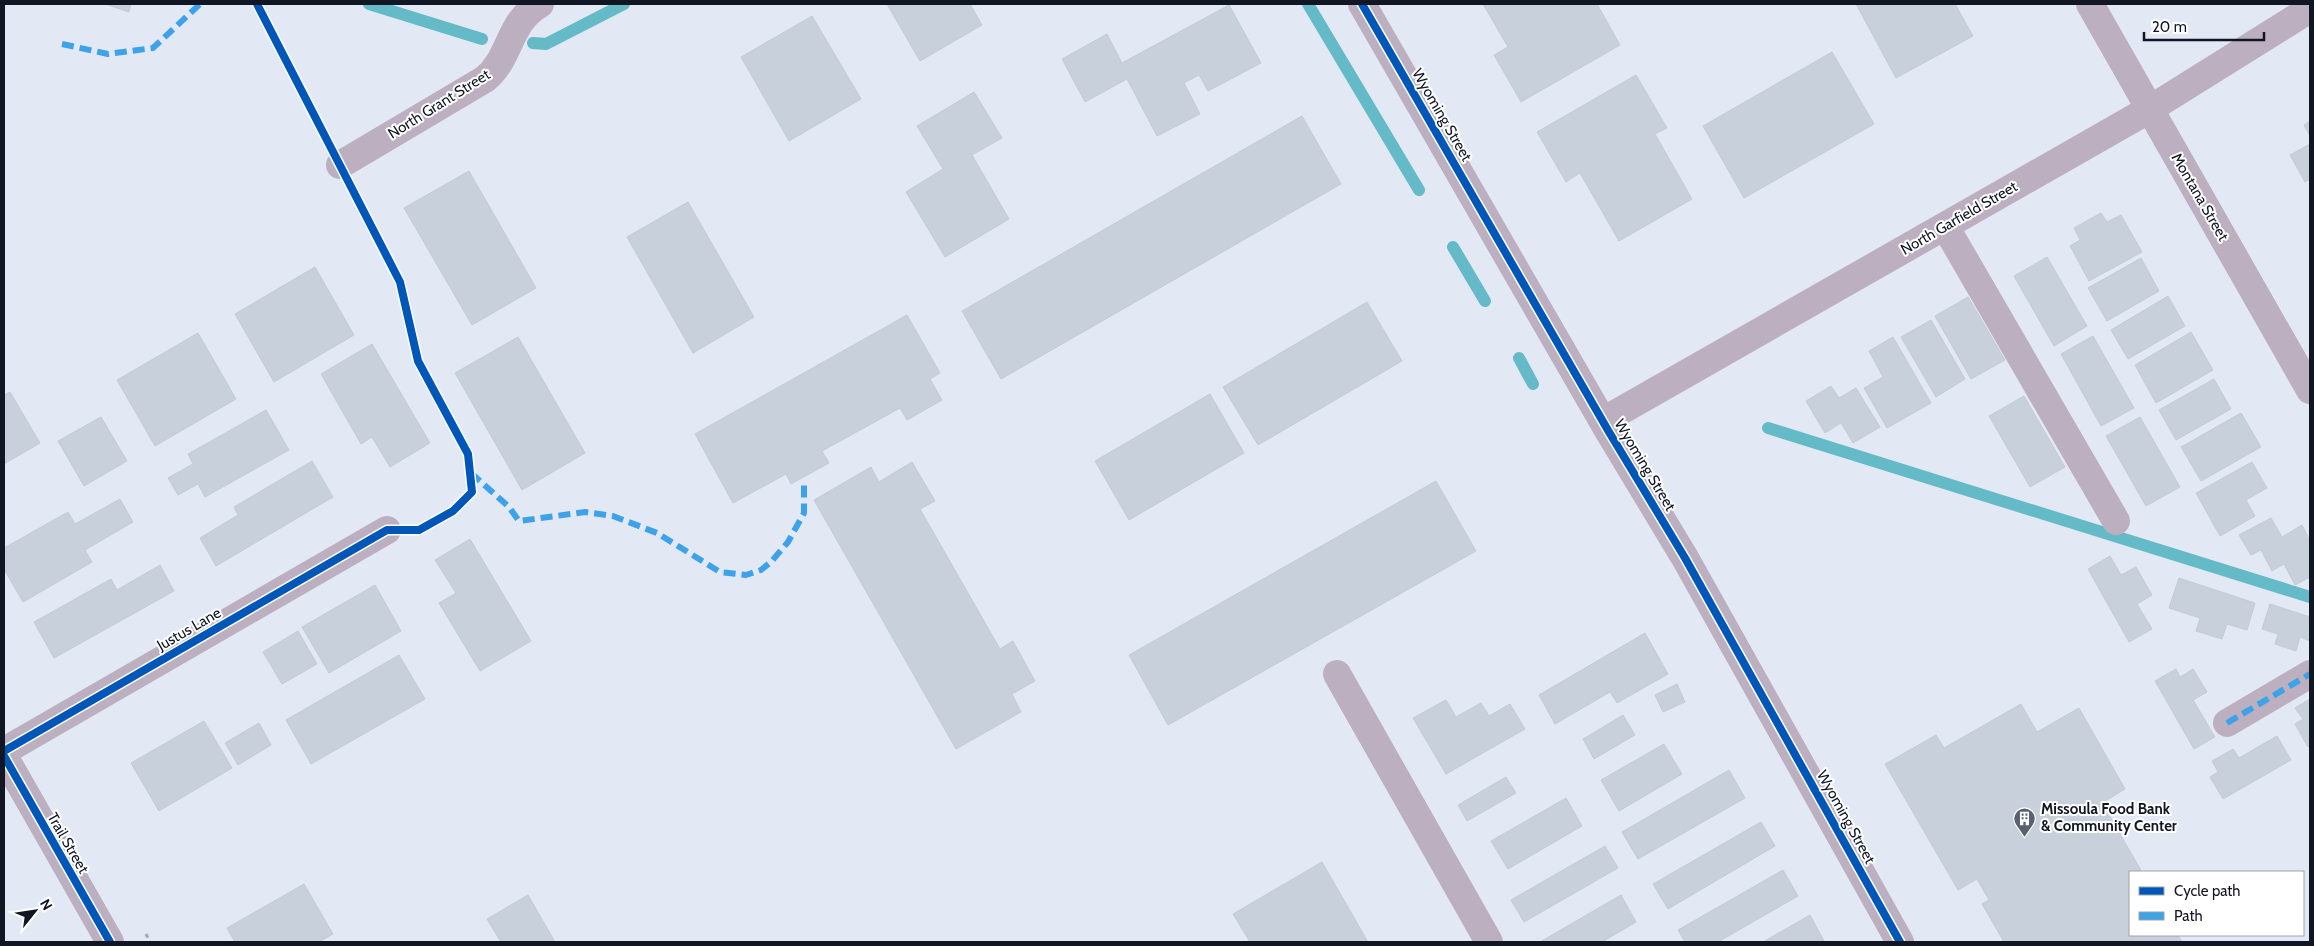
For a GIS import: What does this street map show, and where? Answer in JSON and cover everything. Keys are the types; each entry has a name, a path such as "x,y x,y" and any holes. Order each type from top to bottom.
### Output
{"street":[{"name":"North Grant Street","path":"340,165 485,79 497,66 517,24 540,4"},
{"name":"Wyoming Street","path":"1362,4 1603,421 1685,558 1900,942"},
{"name":"Montana Street","path":"2090,4 2310,390"},
{"name":"North Garfield Street","path":"1603,421 2150,109 2310,9"},
{"path":"1945,226 2116,521"},
{"name":"Justus Lane","path":"4,751 387,530"},
{"path":"1337,674 1489,942"},
{"path":"2227,723 2310,674"},
{"name":"Trail Street","path":"4,756 110,942"}],"building":[{"path":"105,4 131,4 129,12"},
{"path":"887,4 970,4 982,25 920,61"},
{"path":"1483,4 1597,4 1620,45 1521,102 1494,55 1508,47"},
{"path":"1856,4 1955,4 1973,36 1896,78"},
{"path":"1229,5 1261,63 1208,91 1199,75 1184,83 1200,114 1157,136 1127,79 1085,102 1062,59 1107,34 1122,63"},
{"path":"812,16 861,99 789,141 741,57"},
{"path":"1832,52 1874,124 1744,198 1703,126"},
{"path":"1636,75 1667,128 1655,134 1692,199 1619,241 1580,173 1566,182 1537,132"},
{"path":"974,92 1002,138 972,155 1009,219 945,257 906,192 943,169 917,126"},
{"path":"1302,116 1341,184 1001,379 962,311"},
{"path":"2310,121 2310,136 2304,125"},
{"path":"2310,144 2310,179 2305,182 2290,155"},
{"path":"469,171 536,288 472,325 404,208"},
{"path":"688,202 754,317 693,353 627,237"},
{"path":"2101,213 2107,222 2121,215 2142,252 2089,281 2070,246 2080,240 2074,228"},
{"path":"2047,257 2087,326 2054,346 2014,276"},
{"path":"2141,258 2159,291 2107,321 2088,288"},
{"path":"315,267 354,335 274,382 235,314"},
{"path":"2168,296 2185,326 2128,359 2111,330"},
{"path":"1968,297 2005,360 1971,379 1935,316"},
{"path":"1367,302 1402,361 1258,445 1223,387"},
{"path":"907,315 940,373 930,379 942,400 907,420 900,408 822,451 829,463 791,484 786,474 733,503 695,434"},
{"path":"1931,320 1965,379 1936,397 1901,337"},
{"path":"2191,332 2213,370 2156,403 2135,365"},
{"path":"198,333 236,399 155,446 117,380"},
{"path":"2093,336 2134,408 2101,426 2061,354"},
{"path":"518,337 585,453 522,490 455,373"},
{"path":"1893,337 1931,403 1887,428 1864,388 1883,377 1869,351"},
{"path":"372,344 430,443 390,467 372,437 361,444 321,374"},
{"path":"2214,379 2231,409 2176,440 2159,410"},
{"path":"1831,386 1839,398 1856,388 1880,427 1853,443 1841,423 1825,433 1806,401"},
{"path":"10,392 40,443 4,464 4,395"},
{"path":"1210,394 1244,453 1129,520 1095,461"},
{"path":"2024,396 2065,467 2030,487 1989,416"},
{"path":"266,410 289,450 205,497 198,484 178,495 168,478 193,464 188,454"},
{"path":"2241,413 2261,447 2201,481 2181,447"},
{"path":"101,417 127,461 84,486 58,441"},
{"path":"2140,417 2180,487 2146,506 2106,436"},
{"path":"312,461 333,497 216,566 200,538 238,515 234,507"},
{"path":"912,462 935,501 920,509 1000,649 1013,641 1035,681 1012,694 1021,712 956,749 814,500 871,467 879,482"},
{"path":"2252,462 2267,488 2246,500 2255,516 2220,536 2196,493"},
{"path":"1436,481 1476,551 1168,725 1129,655"},
{"path":"120,499 133,522 85,550 92,562 23,602 4,569 4,548 68,512 75,524"},
{"path":"2271,518 2282,537 2302,525 2310,541 2310,577 2295,585 2284,564 2272,571 2261,550 2251,555 2239,535"},
{"path":"470,539 531,641 480,671 439,603 456,593 435,560"},
{"path":"2110,556 2121,575 2136,567 2152,595 2137,604 2152,629 2129,642 2088,569"},
{"path":"160,565 174,591 54,658 34,622 111,579 117,590"},
{"path":"2179,578 2255,603 2247,630 2227,624 2222,639 2196,631 2200,618 2169,608"},
{"path":"375,585 401,631 329,673 302,627"},
{"path":"2270,604 2310,617 2310,641 2300,637 2296,651 2275,644 2278,634 2262,629"},
{"path":"298,631 317,664 282,684 263,652"},
{"path":"1645,633 1668,674 1617,703 1610,692 1555,724 1539,695"},
{"path":"399,655 425,699 311,764 286,720"},
{"path":"2176,669 2180,677 2193,669 2207,692 2193,700 2215,737 2194,749 2155,681"},
{"path":"1677,684 1685,702 1663,712 1655,695"},
{"path":"2310,699 2310,745 2308,747 2295,724 2303,719 2295,708"},
{"path":"1446,700 1456,717 1481,703 1489,716 1510,704 1525,729 1446,774 1413,718"},
{"name":"Missoula Food Bank & Community Center","path":"2021,704 2037,732 2079,708 2125,789 2102,803 2141,871 2129,871 2129,936 2179,936 2182,942 2004,942 1982,904 1989,900 1977,879 1958,890 1885,764 1936,735 1944,748"},
{"path":"1623,715 1635,735 1594,759 1583,739"},
{"path":"204,721 232,768 159,811 131,763"},
{"path":"259,723 271,745 238,765 225,743"},
{"path":"2277,736 2291,760 2223,799 2210,777 2218,772 2212,761 2233,749 2239,758"},
{"path":"1664,744 1682,774 1619,811 1601,780"},
{"path":"1729,770 1745,798 1638,859 1622,832"},
{"path":"1506,777 1516,793 1467,821 1458,805"},
{"path":"1566,798 1582,826 1508,869 1491,841"},
{"path":"1761,822 1775,846 1668,909 1653,884"},
{"path":"1605,846 1618,868 1524,922 1511,900"},
{"path":"1322,862 1368,942 1250,942 1233,914"},
{"path":"1783,870 1798,896 1718,942 1685,942 1678,930"},
{"path":"304,884 333,934 319,942 235,942 227,928"},
{"path":"528,895 555,942 501,942 487,919"},
{"path":"1621,895 1636,922 1602,942 1540,942"},
{"path":"1810,915 1824,941 1763,942"}],"waterway":[{"path":"369,4 482,39"},
{"path":"533,43 546,44 624,4"},
{"path":"1308,4 1419,190"},
{"path":"1453,247 1485,301"},
{"path":"1519,358 1533,384"},
{"path":"1768,428 2310,597"}],"marked path":[{"path":"62,44 108,54 153,48 200,4"},
{"path":"471,473 509,507 519,521 585,512 613,516 657,533 720,572 746,575 761,570 771,562 788,542 804,513 804,485"},
{"path":"2227,723 2310,674"}],"cycle path":[{"path":"4,751 387,530 419,530 453,511 472,492 468,454 418,361 400,282 257,4"},
{"path":"1362,4 1609,432 1685,558 1900,942"},
{"path":"4,756 110,942"}],"place":[{"name":"Missoula Food Bank & Community Center","path":"2025,837"}]}
